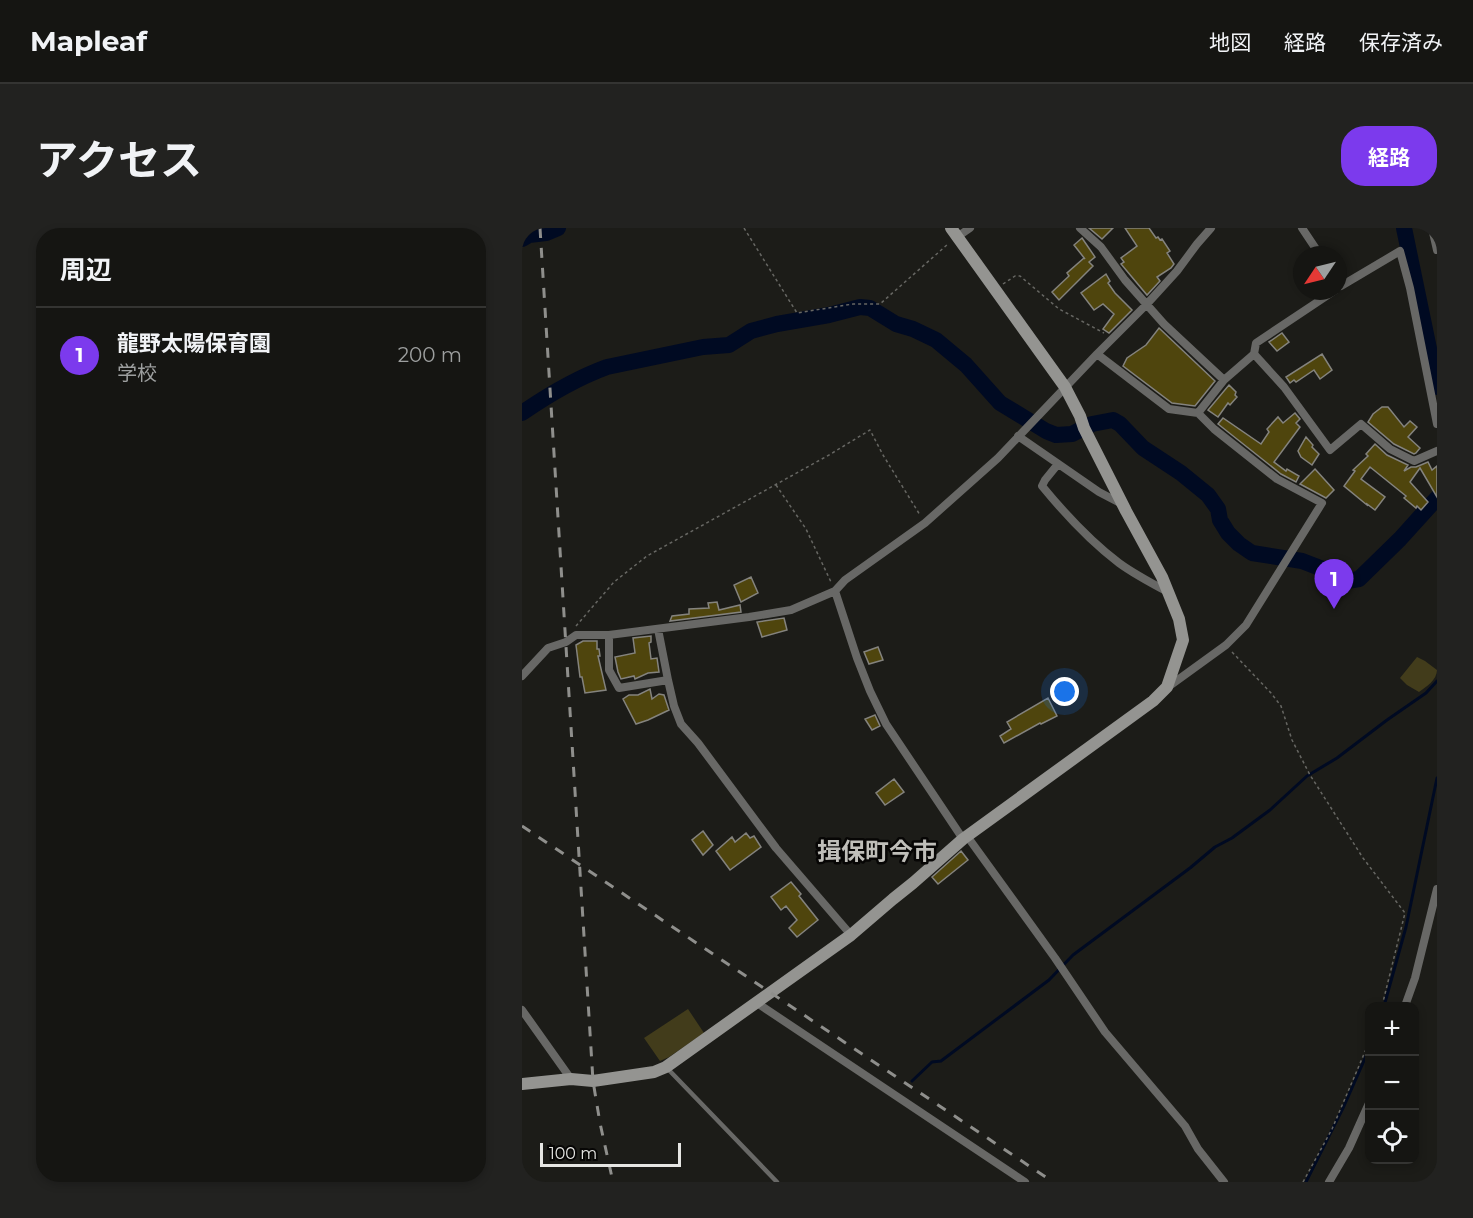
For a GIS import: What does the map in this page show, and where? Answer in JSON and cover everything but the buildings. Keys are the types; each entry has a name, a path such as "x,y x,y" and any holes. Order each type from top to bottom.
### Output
{"street":[{"path":"970,228 954,232 1065,387 1122,504 1162,577 1179,619 1183,640 1167,687"},
{"path":"1080,228 1101,247 1146,305 1224,380"},
{"path":"522,676 548,648 566,642 576,635 609,635 791,610 836,591 845,580 925,523 998,458 1177,272 1211,228"},
{"path":"1302,228 1314,246"},
{"path":"1432,228 1437,250"},
{"path":"1347,281 1400,251 1410,288 1437,424"},
{"path":"1198,413 1224,380 1254,354 1256,343 1320,300"},
{"path":"522,1084 571,1079 593,1081 654,1072 666,1067 851,935 965,837 1153,701 1167,687 1226,645 1246,625 1322,503 1277,479 1214,429 1198,413 1168,409 1097,354"},
{"path":"1254,354 1284,387 1330,450 1360,424 1390,449 1414,461 1437,451"},
{"path":"1018,436 1099,492 1122,504"},
{"path":"1058,464 1042,486 1065,513 1120,564 1168,592"},
{"path":"836,591 861,669 886,724 965,837 1055,958 1105,1032 1185,1125 1197,1149 1224,1182"},
{"path":"658,629 674,706 681,724 698,743 776,848 851,935"},
{"path":"609,635 609,670 620,688 668,680"},
{"path":"1406,1002 1415,978 1437,889"},
{"path":"757,1003 1025,1182"},
{"path":"522,1010 571,1079"},
{"path":"1329,1182 1349,1148 1366,1110"}],"lane":[{"path":"666,1067 777,1182"}],"path":[{"path":"744,228 797,314 853,304 880,304 954,232"},
{"path":"995,290 1016,276 1020,276 1059,309 1112,338"},
{"path":"576,635 576,627 614,582 647,556 870,430 925,523"},
{"path":"776,484 806,529 836,591"},
{"path":"1226,645 1281,706 1292,740 1310,775 1363,858 1405,913 1383,1002"},
{"path":"1303,1182 1332,1129 1365,1052"}],"shaded area":[{"path":"1417,657 1437,670 1433,680 1419,692 1400,678"},
{"path":"688,1009 704,1033 660,1061 644,1038"}],"waterway":[{"path":"522,239 558,228"},
{"path":"1404,228 1437,387"},
{"path":"522,413 563,387 607,367 703,347 729,345 751,331 860,307 870,308 896,324 936,340 966,365 1000,403 1046,431 1056,435 1072,434 1092,424 1113,420 1120,424 1143,448 1181,473 1208,495 1218,509 1220,520 1228,533 1252,553 1302,561 1347,581 1359,579 1437,498"},
{"path":"912,1081 932,1062 941,1061 1049,980 1073,955 1215,847 1232,838 1270,810 1307,776 1337,758 1426,693 1437,681"},
{"path":"1385,1002 1406,927 1437,778"},
{"path":"1306,1182 1366,1056"}],"railway":[{"path":"540,228 593,1081 613,1182"},
{"path":"522,826 1053,1182"}],"place":[{"name":"龍野太陽保育園","path":"1334,609"}],"district":[{"name":"揖保町今市","path":"877,852"}]}
